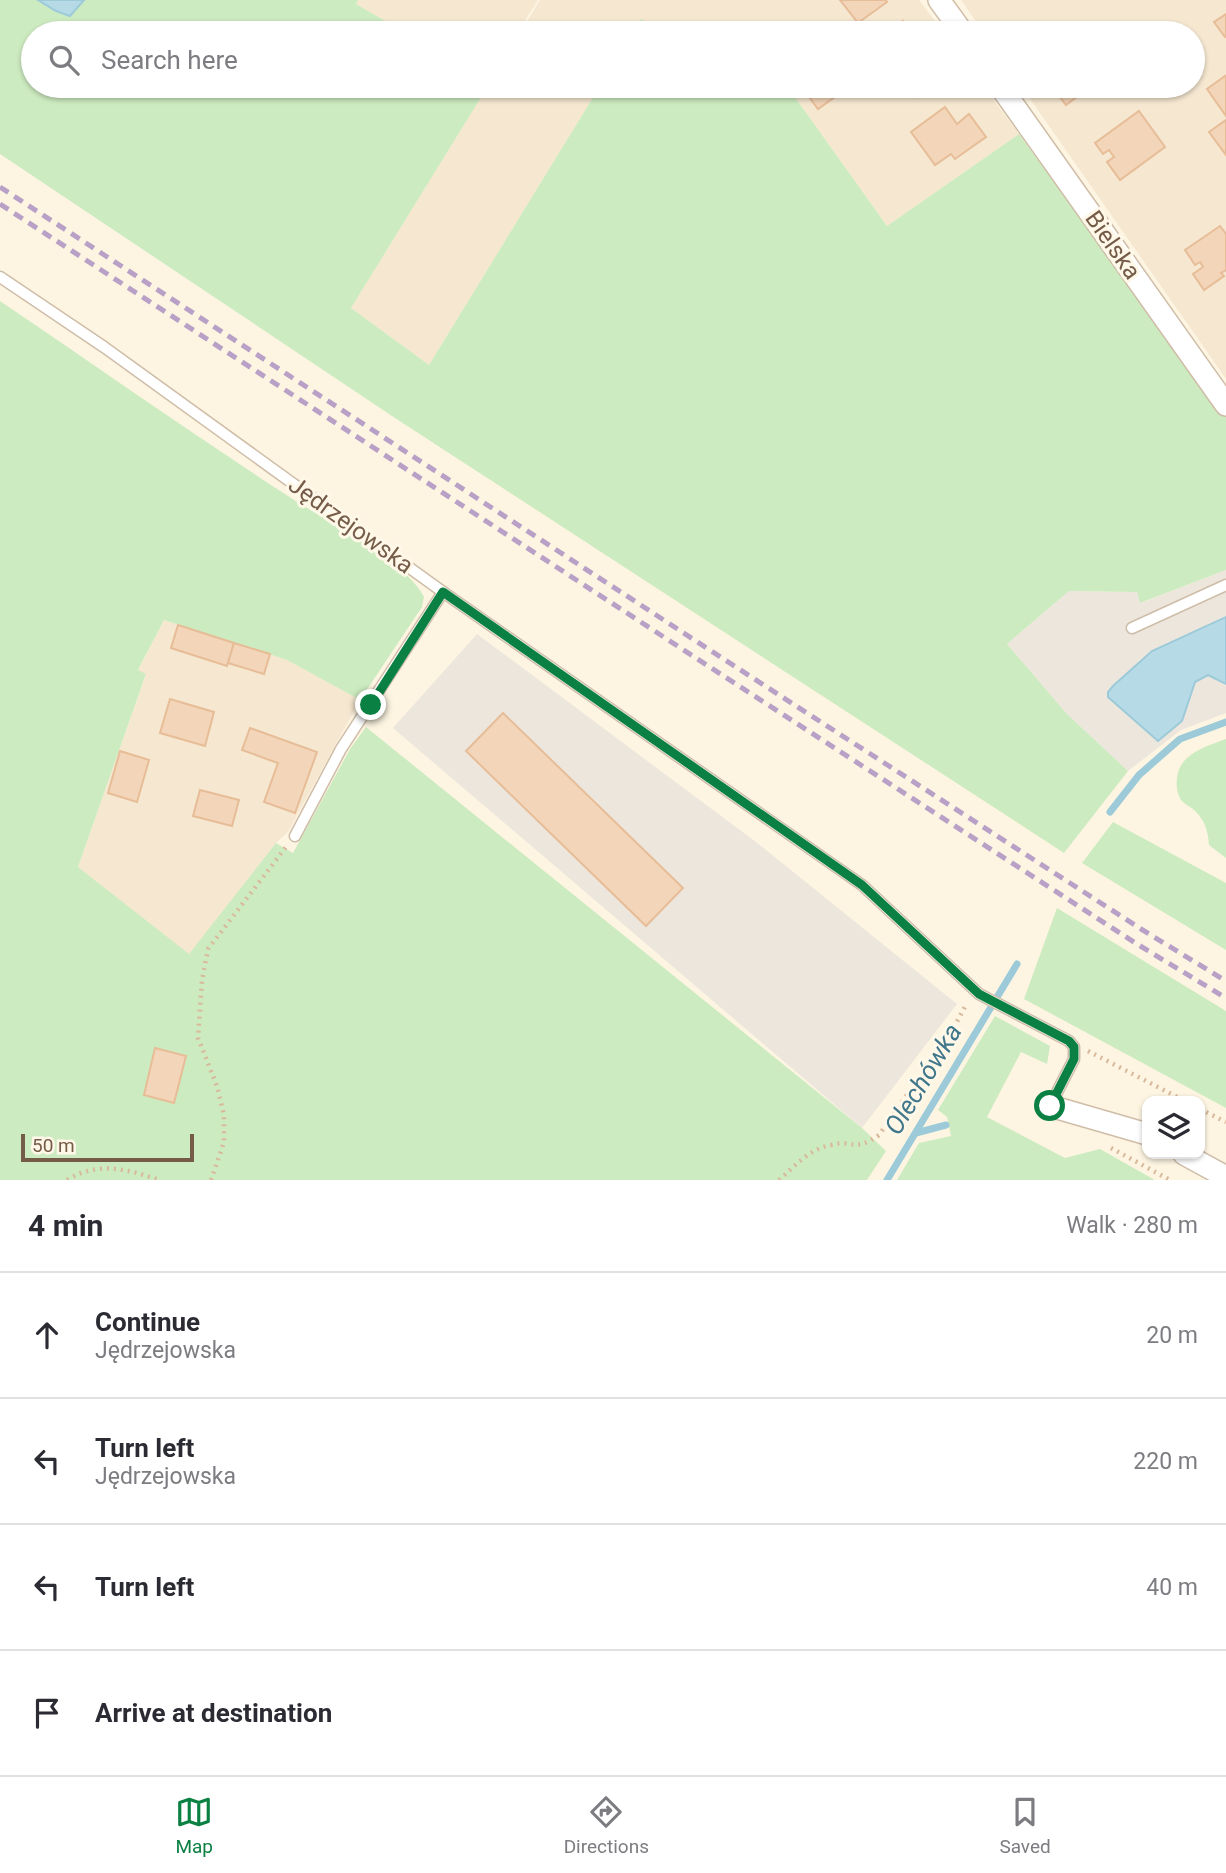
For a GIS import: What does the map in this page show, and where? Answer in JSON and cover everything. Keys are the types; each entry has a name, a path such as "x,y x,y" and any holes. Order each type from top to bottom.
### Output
{"street":[{"path":"939,0 954,21"},
{"name":"Bielska","path":"1009,98 1226,405"},
{"path":"1050,1106 1142,1133"},
{"path":"1193,1159 1226,1177"}],"lane":[{"name":"Jędrzejowska","path":"0,277 104,347 443,592 862,885 979,994 1069,1041"},
{"path":"1132,628 1226,586"},
{"path":"295,836 341,749 443,592"},
{"path":"1050,1106 1074,1059 1074,1047 1069,1041"}],"path":[{"path":"211,1180 224,1142 225,1115 198,1038 202,980 208,949 295,836"},
{"path":"779,1180 809,1153 832,1144 862,1146 879,1135 966,1008 970,985"},
{"path":"1069,1041 1175,1096"},
{"path":"1205,1112 1226,1122"},
{"path":"67,1180 97,1168 126,1168 159,1180"}],"shaded area":[{"path":"358,0 538,0 525,21 385,21 356,4"},
{"path":"540,0 919,0 935,21 641,19 527,21"},
{"path":"961,0 1226,0 1226,379 1029,98 1205,98 1205,21 976,21"},
{"path":"481,98 593,98 429,365 351,308"},
{"path":"796,98 992,98 1019,134 887,226"},
{"path":"1226,570 1226,713 1181,730 1128,771 1067,714 1007,644 1069,591 1137,592 1141,603"},
{"path":"164,620 287,660 360,700 288,832 276,843 189,955 78,867 146,675 138,671"},
{"path":"477,634 756,842 957,1004 862,1128 393,728"}],"green space":[{"path":"0,0 358,0 356,4 385,21 21,21 21,98 481,98 351,308 429,365 593,98 796,98 887,226 1019,134 1226,417 1226,570 1140,603 1137,592 1069,591 1007,644 1067,714 1128,771 1064,853 395,418 0,154"},
{"path":"0,301 303,506 383,555 414,583 424,597 422,607 360,700 287,660 164,620 138,670 146,674 78,867 189,954 276,843 293,853 350,749 366,727 862,1128 886,1151 867,1180 0,1180"},
{"path":"1226,739 1226,858 1209,845 1203,822 1194,810 1181,800 1177,778 1188,757"},
{"path":"1113,822 1226,883 1226,950 1082,863"},
{"path":"1057,908 1226,1011 1226,1108 1205,1096 1024,999"},
{"path":"995,1016 1050,1046 1047,1064 1021,1052 987,1117 1065,1158 1100,1149 1155,1180 897,1180 919,1143 951,1136 947,1117 938,1110"}],"water":[{"path":"38,0 84,0 70,16"},
{"path":"1226,617 1226,684 1208,675 1195,682 1182,721 1158,741 1108,697 1113,686 1152,651"}],"building":[{"path":"840,0 886,0 887,2 861,21 856,21"},
{"path":"1226,14 1226,36 1225,37 1214,22"},
{"path":"1225,76 1226,78 1226,116 1207,89"},
{"path":"810,98 833,98 818,109"},
{"path":"1061,98 1075,98 1066,105"},
{"path":"945,107 957,124 969,114 986,137 955,159 951,154 935,165 911,132"},
{"path":"1139,111 1165,147 1120,180 1107,162 1114,157 1109,150 1103,154 1095,143"},
{"path":"1226,120 1226,155 1209,132"},
{"path":"1220,226 1226,234 1226,270 1221,273 1224,276 1204,290 1193,274 1203,267 1200,262 1195,265 1185,250"},
{"path":"178,625 234,643 227,666 171,648"},
{"path":"234,643 270,654 264,674 228,663"},
{"path":"170,699 214,712 205,746 160,733"},
{"path":"503,713 683,888 646,926 466,751"},
{"path":"250,728 317,752 295,813 264,802 278,763 242,750"},
{"path":"120,751 149,760 137,802 108,793"},
{"path":"200,790 239,800 232,826 193,816"},
{"path":"155,1048 186,1056 174,1103 144,1095"}],"waterway":[{"name":"Olechówka","path":"1110,812 1139,775 1180,739 1226,722"},
{"name":"Olechówka","path":"887,1180 1017,964"},
{"path":"916,1133 946,1125"}],"railway":[{"path":"0,187 722,658 1226,981"},
{"path":"0,204 1137,944 1226,998"}],"route":[{"path":"371,705 443,592 862,885 979,994 1069,1041 1074,1047 1074,1059 1050,1106"}]}
